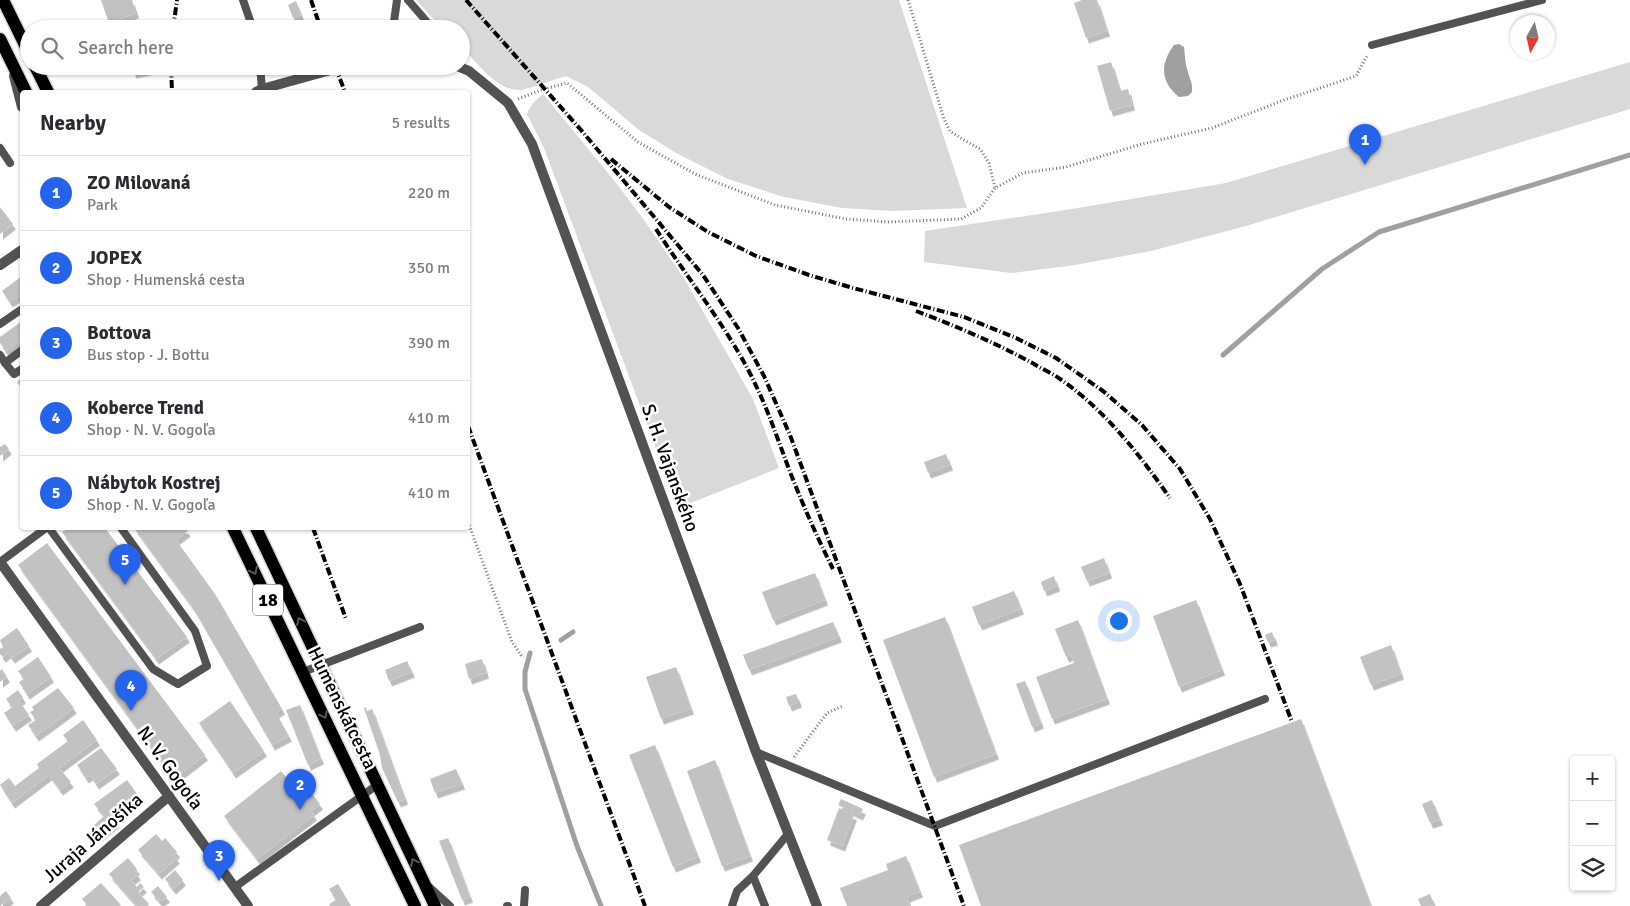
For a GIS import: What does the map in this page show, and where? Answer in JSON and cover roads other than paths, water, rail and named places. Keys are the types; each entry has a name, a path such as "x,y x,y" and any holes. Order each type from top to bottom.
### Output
{"main road":[{"path":"3,0 20,35"},
{"path":"0,39 25,90"},
{"path":"40,75 47,90"},
{"name":"Humenská cesta","path":"234,530 415,906"},
{"name":"Humenská cesta","path":"257,530 435,906"}],"street":[{"path":"7,53 20,100"},
{"name":"S. H. Vajanského","path":"470,73 508,103 532,144 756,752 817,906"},
{"path":"262,90 314,75"},
{"path":"0,265 20,251"},
{"name":"N. V. Gogoľa","path":"0,562 248,906"},
{"name":"Juraja Jánošíka","path":"41,906 169,796"}],"lane":[{"path":"243,0 250,20"},
{"path":"394,20 397,0"},
{"path":"408,0 425,20"},
{"path":"1372,45 1542,0"},
{"path":"259,90 260,75"},
{"path":"0,148 10,163"},
{"path":"0,324 20,310"},
{"path":"5,363 20,352"},
{"path":"0,356 14,374 20,370"},
{"path":"0,562 45,530"},
{"path":"49,530 153,669 178,684 207,666 195,630 122,530"},
{"path":"303,672 420,627"},
{"path":"756,752 935,826 1265,699"},
{"path":"235,887 377,785"},
{"path":"732,906 737,891 754,876 788,834"},
{"path":"754,876 765,906"},
{"path":"423,882 450,906"},
{"path":"524,906 525,890"}],"waterway":[{"path":"1223,355 1322,269 1379,232 1630,155"},
{"path":"561,640 573,632"},
{"path":"530,653 525,672 525,689 577,846 601,906"}],"railway":[{"path":"174,20 177,0"},
{"path":"311,0 318,20"},
{"path":"466,0 581,130 703,275 738,328 764,376 790,435 964,906"},
{"path":"171,75 172,90"},
{"path":"338,75 344,90"},
{"path":"611,159 669,207 708,232 756,256 853,288 964,317 1016,338 1056,358 1103,391 1142,425 1180,469 1210,519 1240,584 1292,722"},
{"path":"656,229 723,328 748,369 768,413 803,504 833,569"},
{"path":"916,311 991,342 1060,379 1092,404 1120,434 1170,498"},
{"path":"470,431 645,906"},
{"path":"314,530 346,619"}],"place":[{"name":"ZO Milovaná","path":"1365,165"},
{"name":"Nábytok Kostrej","path":"125,585"},
{"name":"Koberce Trend","path":"131,711"},
{"name":"JOPEX","path":"300,810"},
{"name":"Bottova","path":"219,881"}]}
